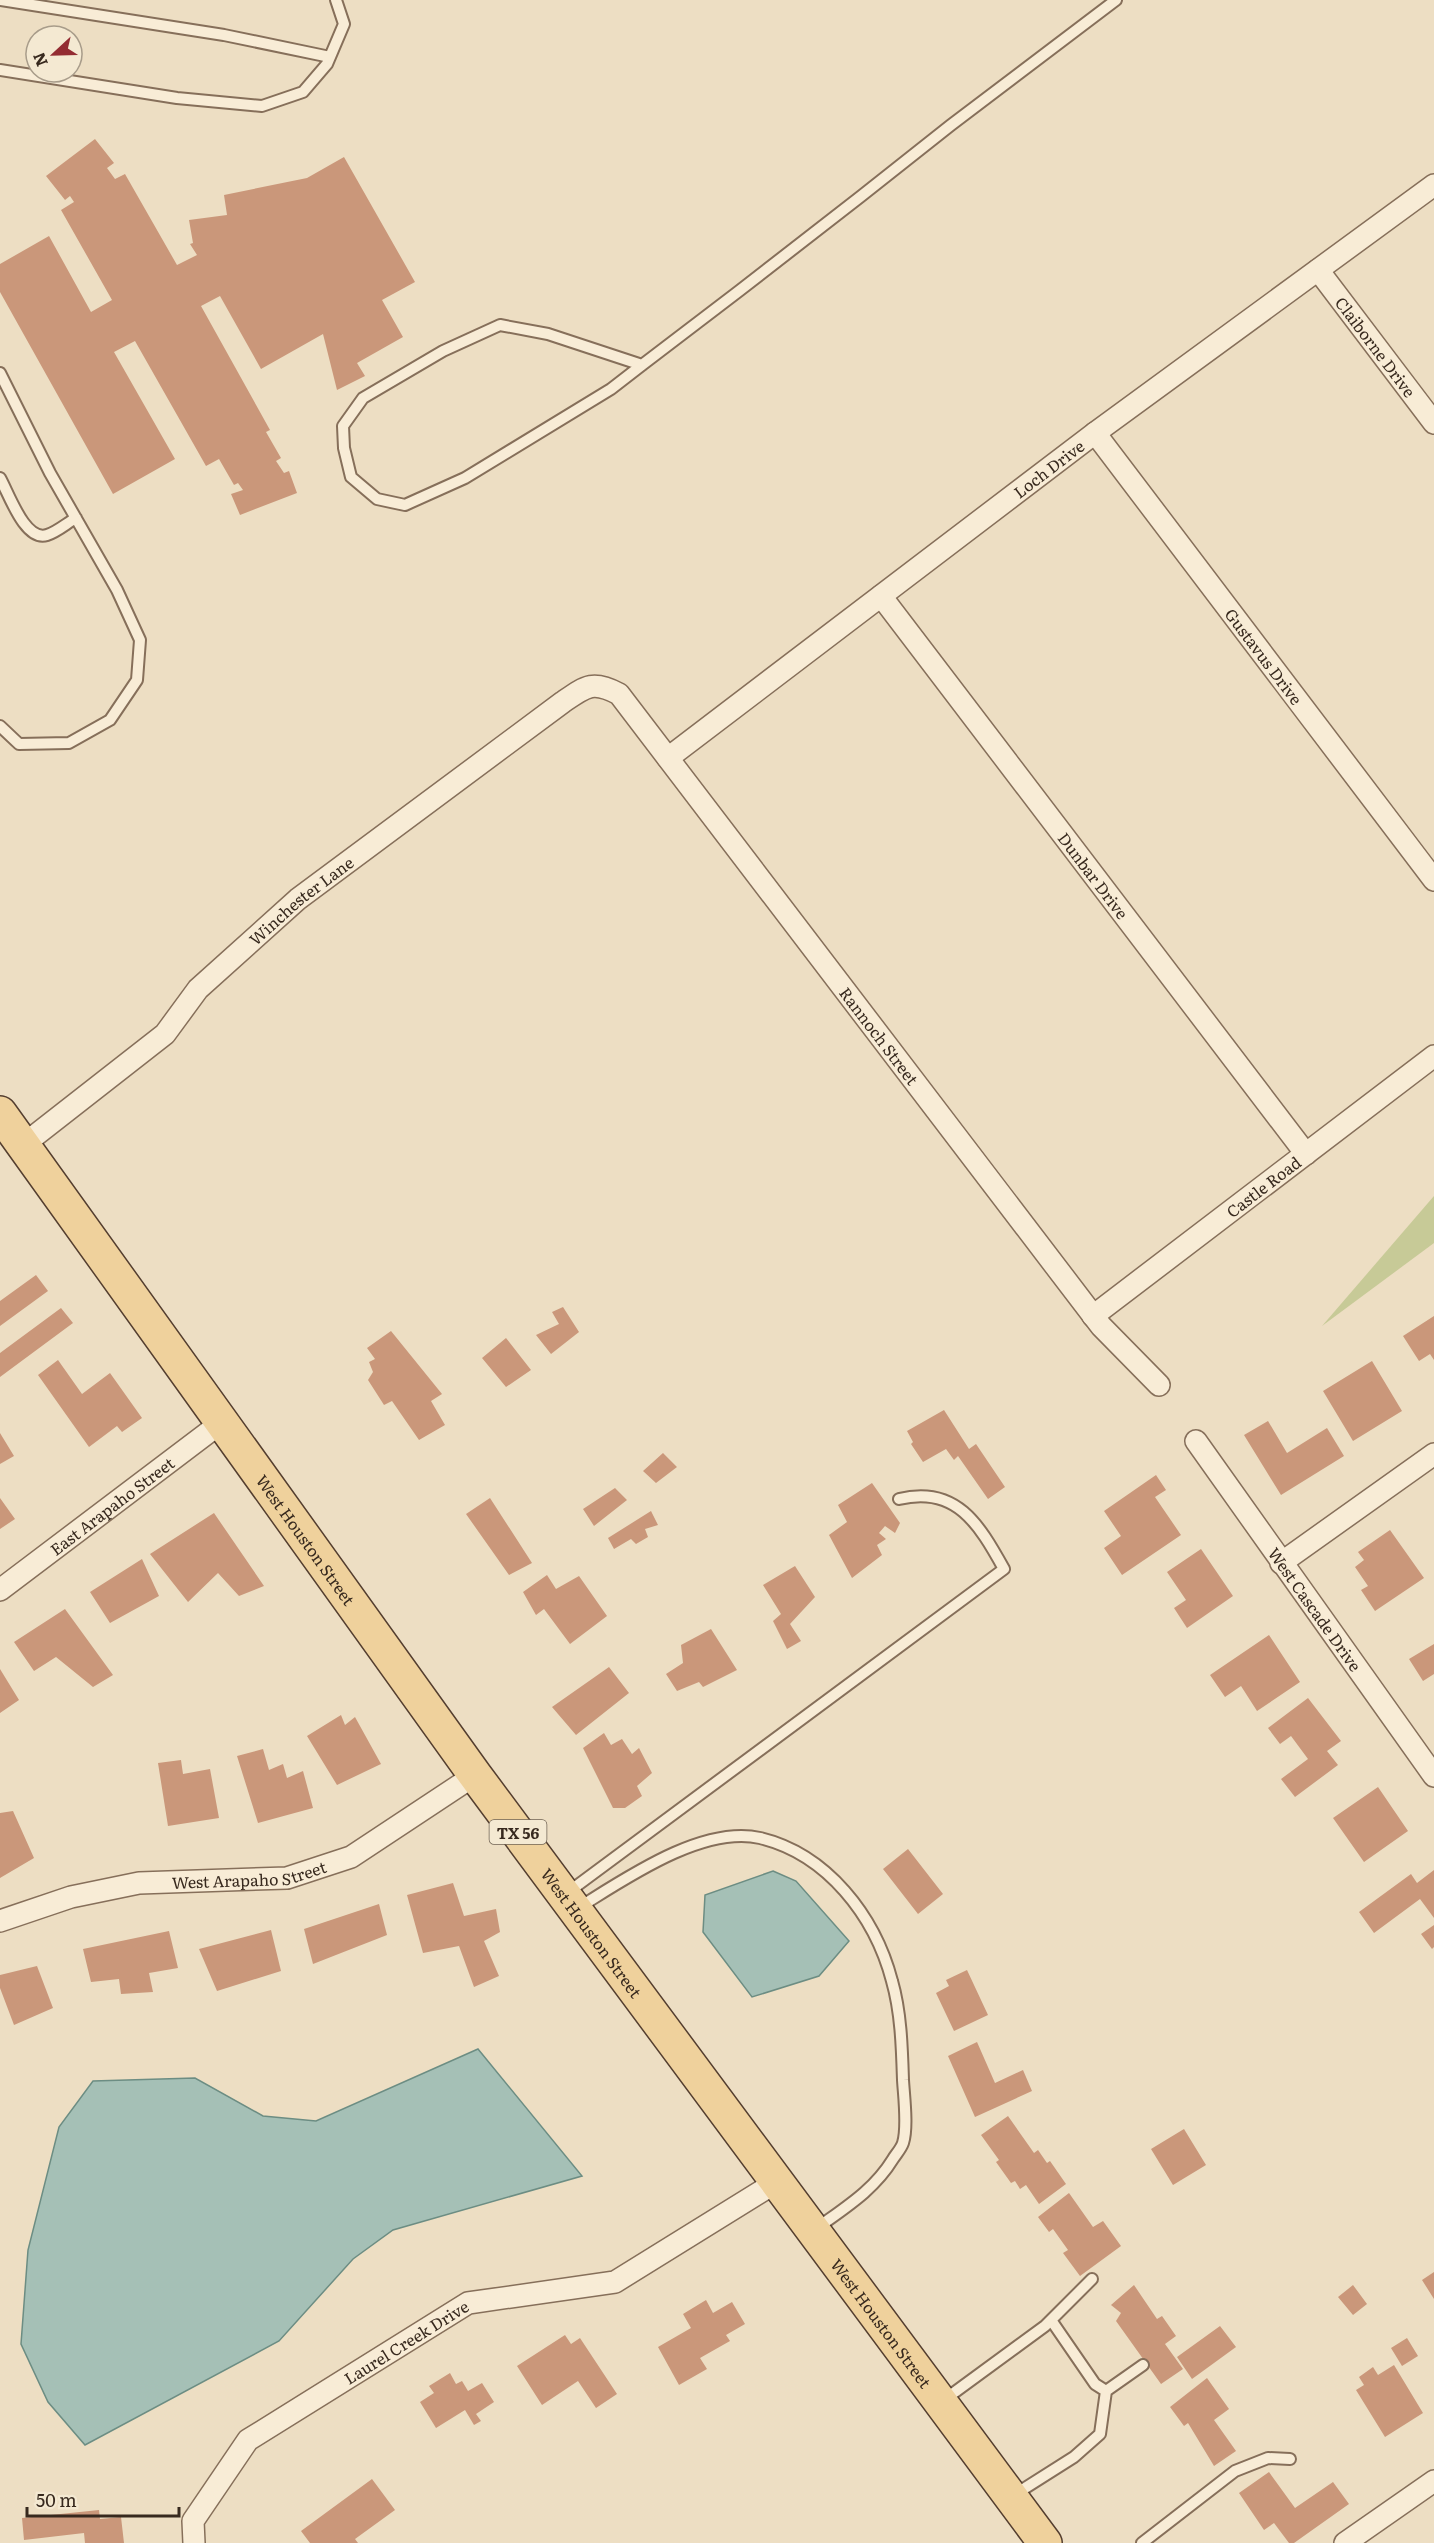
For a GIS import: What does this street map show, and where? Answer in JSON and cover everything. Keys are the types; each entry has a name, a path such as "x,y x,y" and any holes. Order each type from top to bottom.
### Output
{"main road":[{"name":"West Houston Street","path":"0,1113 476,1775 1045,2543"}],"street":[{"name":"Loch Drive","path":"668,758 1095,433 1434,185"},
{"name":"Claiborne Drive","path":"1318,270 1434,423"},
{"name":"Gustavus Drive","path":"1095,433 1434,880"},
{"name":"Dunbar Drive","path":"881,596 1306,1154"},
{"name":"Rannoch Street","path":"602,685 619,694 1093,1316 1159,1385"},
{"name":"Winchester Lane","path":"23,1145 165,1034 198,989 298,898 570,697 585,687 602,685"},
{"name":"Castle Road","path":"1093,1316 1434,1056"},
{"name":"East Arapaho Street","path":"0,1590 222,1422"},
{"name":"West Cascade Drive","path":"1196,1442 1434,1776"},
{"path":"1281,1563 1434,1454"},
{"name":"West Arapaho Street","path":"0,1921 71,1897 139,1883 287,1878 351,1857 476,1775"},
{"name":"Laurel Creek Drive","path":"194,2543 193,2521 248,2440 468,2303 615,2282 778,2181"},
{"path":"1345,2543 1434,2481"}],"lane":[{"path":"1,0 224,35 330,57"},
{"path":"0,70 177,98 262,106 303,92 330,57 344,24 336,0"},
{"path":"642,365 548,334 500,325 443,351 363,398 343,426 344,448 351,477 378,499 405,505 465,478 611,389 1116,0"},
{"path":"0,373 76,518 117,590 140,640 136,680 110,720 69,743 19,744 0,726"},
{"path":"0,478 27,529 36,536 47,535 76,518"},
{"path":"570,1902 1004,1569 989,1542 965,1511 939,1498 920,1494 899,1499"},
{"path":"570,1902 621,1881 683,1848 719,1838 759,1838 802,1855 840,1883 877,1940 892,1982 902,2054 903,2143 880,2179 856,2200 814,2230"},
{"path":"941,2402 1051,2320 1092,2279"},
{"path":"1051,2320 1095,2384 1106,2391"},
{"path":"1011,2497 1074,2457 1100,2434 1106,2391 1143,2365"},
{"path":"1142,2543 1235,2471 1268,2458 1290,2459"}],"green space":[{"path":"1434,1196 1434,1243 1322,1326"}],"shaded area":[{"path":"773,1871 796,1881 849,1941 819,1976 752,1997 703,1932 705,1895"},
{"path":"478,2049 582,2176 393,2230 353,2259 279,2341 85,2445 48,2402 21,2344 28,2250 59,2127 93,2081 195,2078 263,2116 316,2121"}],"building":[{"path":"95,139 114,163 107,168 115,179 125,174 177,265 197,255 190,244 193,243 189,220 227,215 224,195 307,178 344,157 415,282 382,300 403,337 357,363 365,376 337,390 323,334 261,369 220,296 201,306 270,430 266,432 281,458 276,461 284,473 289,471 297,493 240,515 231,494 243,490 238,483 234,485 219,459 206,466 135,341 114,352 175,459 113,494 0,292 0,264 49,236 91,312 112,300 61,210 74,202 70,196 65,200 46,176"},
{"path":"36,1275 48,1291 0,1326 0,1301"},
{"path":"563,1307 579,1332 551,1354 536,1335 559,1324 552,1312"},
{"path":"61,1308 73,1323 0,1377 0,1353"},
{"path":"1434,1316 1434,1360 1430,1354 1419,1361 1403,1336"},
{"path":"391,1331 442,1394 431,1401 445,1425 419,1440 392,1401 384,1405 368,1380 373,1372 369,1362 375,1359 367,1348"},
{"path":"506,1338 531,1370 506,1387 482,1358"},
{"path":"58,1360 82,1394 110,1373 142,1418 122,1432 117,1426 89,1447 38,1375"},
{"path":"1372,1361 1402,1411 1353,1441 1323,1391"},
{"path":"944,1410 969,1449 976,1444 1005,1487 988,1499 958,1456 954,1460 946,1449 923,1462 911,1444 913,1442 907,1431"},
{"path":"1268,1421 1287,1453 1327,1428 1344,1456 1281,1495 1244,1435"},
{"path":"0,1433 14,1456 0,1464"},
{"path":"663,1453 677,1467 656,1483 643,1471"},
{"path":"1156,1475 1166,1490 1155,1497 1181,1535 1122,1575 1104,1548 1121,1536 1104,1511"},
{"path":"872,1483 900,1523 895,1533 885,1526 879,1533 886,1539 877,1545 882,1555 852,1578 829,1535 847,1522 838,1505"},
{"path":"615,1488 627,1500 594,1526 583,1509"},
{"path":"0,1498 15,1519 0,1529"},
{"path":"490,1498 532,1563 509,1575 466,1514"},
{"path":"651,1511 658,1525 645,1529 648,1537 636,1544 631,1539 614,1549 608,1538"},
{"path":"214,1513 264,1586 239,1596 218,1573 188,1602 150,1554"},
{"path":"1390,1530 1424,1578 1375,1611 1361,1590 1368,1586 1355,1567 1364,1560 1358,1552"},
{"path":"1201,1549 1233,1596 1187,1628 1174,1608 1186,1600 1167,1572"},
{"path":"142,1559 159,1596 110,1623 90,1592"},
{"path":"795,1566 815,1597 790,1624 801,1641 787,1649 773,1621 781,1614 763,1585"},
{"path":"547,1575 556,1589 579,1576 607,1616 570,1644 544,1609 536,1615 523,1592"},
{"path":"65,1609 113,1675 93,1687 56,1657 34,1671 14,1642"},
{"path":"711,1629 737,1670 703,1687 699,1682 677,1691 666,1674 683,1663 681,1645"},
{"path":"1269,1635 1300,1682 1257,1711 1241,1686 1225,1697 1210,1675"},
{"path":"1434,1644 1434,1674 1423,1681 1409,1659"},
{"path":"609,1667 629,1693 576,1735 552,1707"},
{"path":"0,1669 19,1700 0,1713"},
{"path":"1308,1698 1341,1741 1327,1751 1338,1765 1295,1797 1281,1779 1308,1759 1291,1736 1280,1744 1268,1728"},
{"path":"341,1715 345,1725 355,1717 381,1764 337,1785 307,1736"},
{"path":"604,1733 611,1745 622,1739 632,1754 639,1748 652,1773 637,1786 642,1796 625,1808 613,1808 583,1748"},
{"path":"263,1749 269,1770 283,1764 287,1778 303,1771 313,1808 258,1823 237,1756"},
{"path":"181,1760 183,1774 210,1769 219,1818 168,1826 158,1763"},
{"path":"1378,1787 1408,1831 1364,1862 1333,1818"},
{"path":"13,1811 34,1858 0,1878 0,1813"},
{"path":"908,1849 943,1894 918,1914 883,1869"},
{"path":"1434,1870 1434,1918 1420,1899 1374,1933 1359,1912 1411,1874 1417,1883"},
{"path":"453,1883 464,1916 496,1909 500,1932 484,1941 499,1976 474,1987 459,1946 423,1953 407,1895"},
{"path":"379,1904 387,1935 313,1964 304,1929"},
{"path":"1434,1925 1434,1947 1432,1949 1421,1934"},
{"path":"271,1930 281,1971 217,1991 199,1949"},
{"path":"169,1931 178,1968 149,1973 153,1992 121,1994 119,1979 91,1982 83,1949"},
{"path":"37,1966 53,2008 14,2025 0,1988 0,1975"},
{"path":"967,1970 988,2015 954,2031 936,1993 949,1986 946,1980"},
{"path":"977,2042 995,2083 1023,2070 1032,2091 975,2117 948,2056"},
{"path":"1008,2116 1034,2153 1038,2150 1047,2163 1050,2161 1066,2184 1039,2204 1026,2185 1020,2189 1015,2181 1011,2183 996,2162 999,2160 981,2135"},
{"path":"1184,2129 1206,2165 1173,2185 1151,2149"},
{"path":"1069,2193 1093,2227 1103,2221 1121,2246 1080,2276 1063,2253 1068,2250 1053,2229 1049,2232 1038,2217"},
{"path":"1434,2272 1434,2299 1422,2280"},
{"path":"1134,2285 1157,2319 1162,2316 1176,2336 1165,2344 1183,2369 1161,2384 1116,2321 1121,2313 1111,2305"},
{"path":"1353,2285 1367,2304 1353,2315 1338,2297"},
{"path":"706,2300 713,2313 732,2302 745,2324 726,2335 730,2341 700,2358 707,2369 679,2385 658,2347 691,2328 683,2314"},
{"path":"1220,2326 1236,2347 1192,2379 1177,2357"},
{"path":"565,2335 571,2344 580,2338 617,2394 596,2408 578,2381 542,2405 517,2366"},
{"path":"1407,2338 1418,2356 1402,2366 1391,2348"},
{"path":"1394,2365 1423,2413 1385,2437 1356,2390 1364,2385 1359,2377 1373,2367 1378,2375"},
{"path":"450,2373 456,2384 462,2381 468,2391 482,2383 494,2402 476,2414 481,2421 474,2425 465,2410 436,2428 420,2402 434,2393 429,2386"},
{"path":"1207,2378 1229,2409 1214,2420 1236,2451 1214,2466 1188,2423 1184,2426 1170,2407"},
{"path":"1269,2472 1295,2508 1333,2482 1349,2504 1294,2543 1289,2543 1274,2523 1264,2530 1239,2493"},
{"path":"372,2479 395,2510 355,2539 358,2543 310,2543 301,2531"},
{"path":"99,2510 100,2519 121,2517 124,2543 85,2543 84,2533 24,2540 22,2518"}]}
